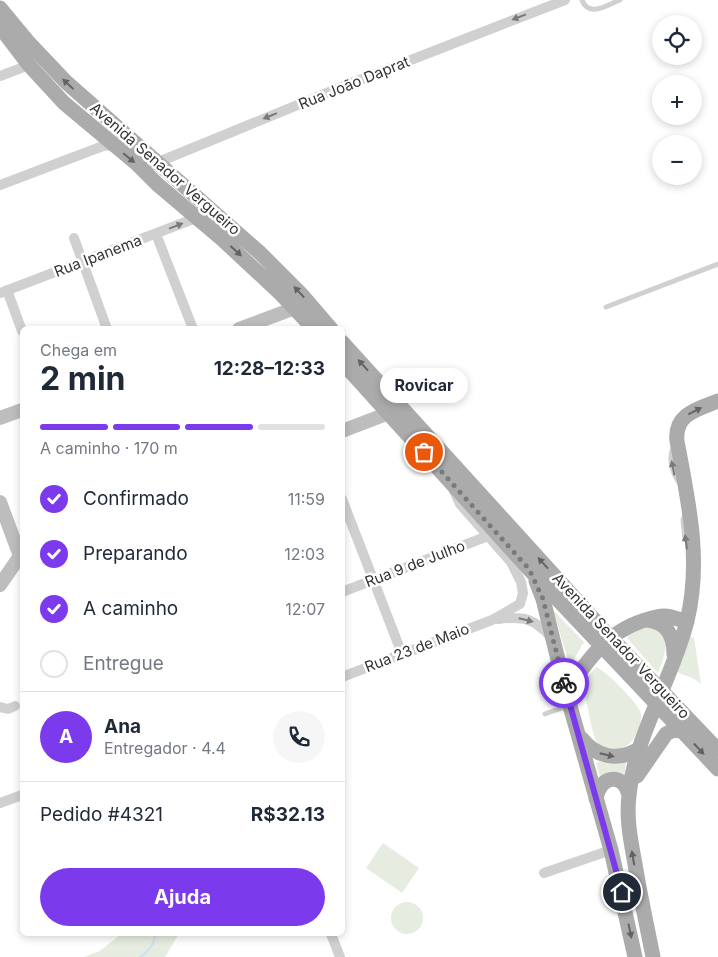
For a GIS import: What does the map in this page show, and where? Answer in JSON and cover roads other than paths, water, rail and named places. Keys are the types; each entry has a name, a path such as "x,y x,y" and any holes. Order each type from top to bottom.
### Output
{"main road":[{"name":"Avenida Senador Vergueiro","path":"0,8 29,43 66,82 152,168 260,253 301,294 328,326"},
{"name":"Avenida Senador Vergueiro","path":"0,27 29,65 64,103 113,145 152,168 157,184 222,239 295,308 311,326"},
{"name":"Avenida Senador Vergueiro","path":"345,346 451,481 529,569 606,642"},
{"name":"Avenida Senador Vergueiro","path":"345,365 394,408 606,642 659,697 718,750"},
{"path":"653,957 630,839 629,793 639,749 687,622 692,593 694,550 689,508 677,441 678,427 683,418 692,412 718,401"},
{"path":"529,569 543,599 568,698 611,850 635,957"},
{"path":"568,698 583,666 606,642 623,630 644,620 665,616 687,622"},
{"path":"644,620 657,622 667,629 674,644 674,659"},
{"name":"Avenida Senador Vergueiro","path":"659,697 682,730 718,769"},
{"path":"629,793 645,763 664,736 672,731 682,730"},
{"path":"580,736 593,750 608,756 624,756 639,749"},
{"path":"596,799 601,785 610,779 623,783 629,793"}],"street":[{"name":"Rua João Daprat","path":"152,168 339,88 565,0"},
{"path":"0,76 29,65"},
{"path":"0,185 103,146 113,145"},
{"name":"Rua Ipanema","path":"3,292 196,218"},
{"path":"156,234 192,326"},
{"path":"74,238 107,326"},
{"path":"3,292 20,327"},
{"path":"247,326 295,308"},
{"path":"345,429 394,408"},
{"path":"0,418 20,411"},
{"path":"451,481 460,504 488,536"},
{"path":"0,502 20,552"},
{"path":"345,507 402,654"},
{"name":"Rua 9 de Julho","path":"345,591 488,536"},
{"name":"Rua 23 de Maio","path":"345,676 492,620 516,607 522,599 522,588 518,573 507,557 488,536"},
{"path":"0,539 15,541"},
{"path":"0,586 20,560"},
{"name":"Rua 23 de Maio","path":"492,620 514,618 529,620 540,626 553,639"},
{"path":"0,706 8,709 15,706"},
{"path":"0,803 20,796"},
{"path":"544,873 611,850"},
{"path":"332,936 340,957"}],"lane":[{"path":"582,0 586,8 590,10 595,10 620,0"},
{"path":"606,307 718,264"},
{"path":"545,714 568,698"}],"waterway":[{"path":"140,957 146,953 154,941 155,936"}],"place":[{"name":"Rovicar","path":"424,452"}]}
